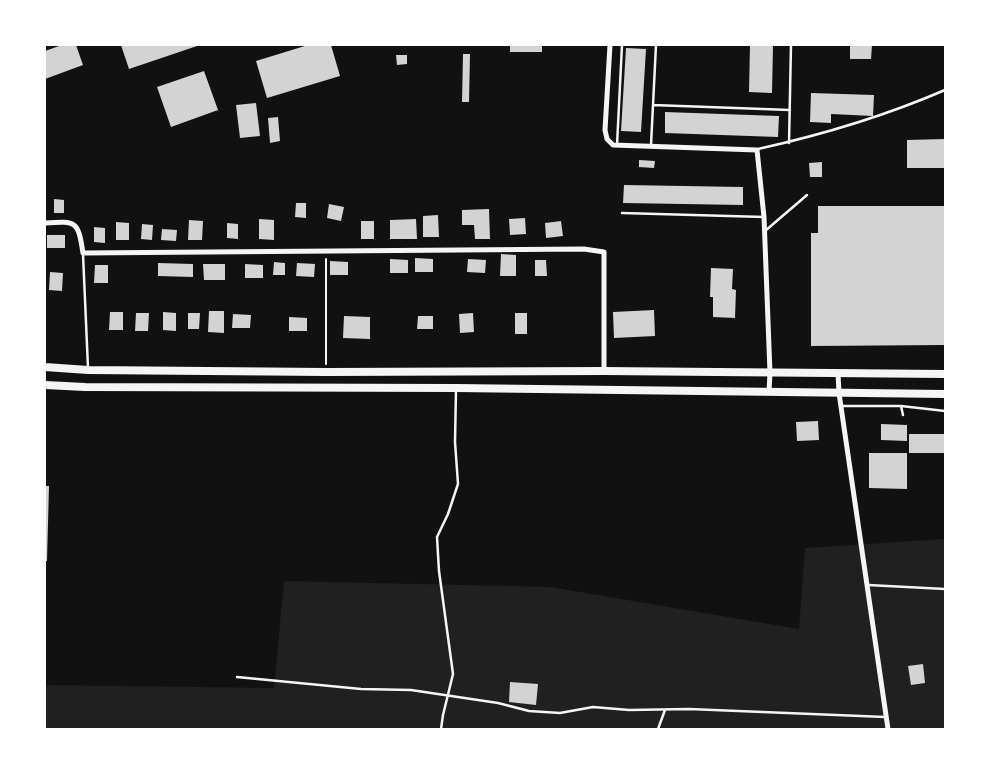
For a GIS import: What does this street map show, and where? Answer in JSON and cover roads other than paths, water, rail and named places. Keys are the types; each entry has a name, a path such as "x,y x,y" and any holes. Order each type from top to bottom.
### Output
{"highway":[{"path":"45,368 326,372 604,370 945,374"},
{"path":"45,385 85,387 456,388 945,394"}],"street":[{"path":"610,45 605,130 607,139 613,145 756,150 764,217 770,373 769,392"},
{"path":"45,223 67,222 75,224 80,231 83,253 584,248 604,252 604,370"},
{"path":"838,373 841,406 888,729"}],"lane":[{"path":"617,145 622,45"},
{"path":"651,147 656,45"},
{"path":"789,142 791,45"},
{"path":"756,150 878,116 945,90"},
{"path":"653,105 790,110"},
{"path":"764,232 807,195"},
{"path":"622,213 764,217"},
{"path":"83,253 88,370"},
{"path":"441,729 453,674 436,537 448,514 458,484 455,442 456,388"},
{"path":"841,406 901,406 945,411"},
{"path":"901,406 903,416"},
{"path":"868,585 945,589"},
{"path":"237,677 361,688 411,690 498,703 529,711 560,713 593,707 629,710 698,710 887,717"},
{"path":"658,729 665,710"}]}
